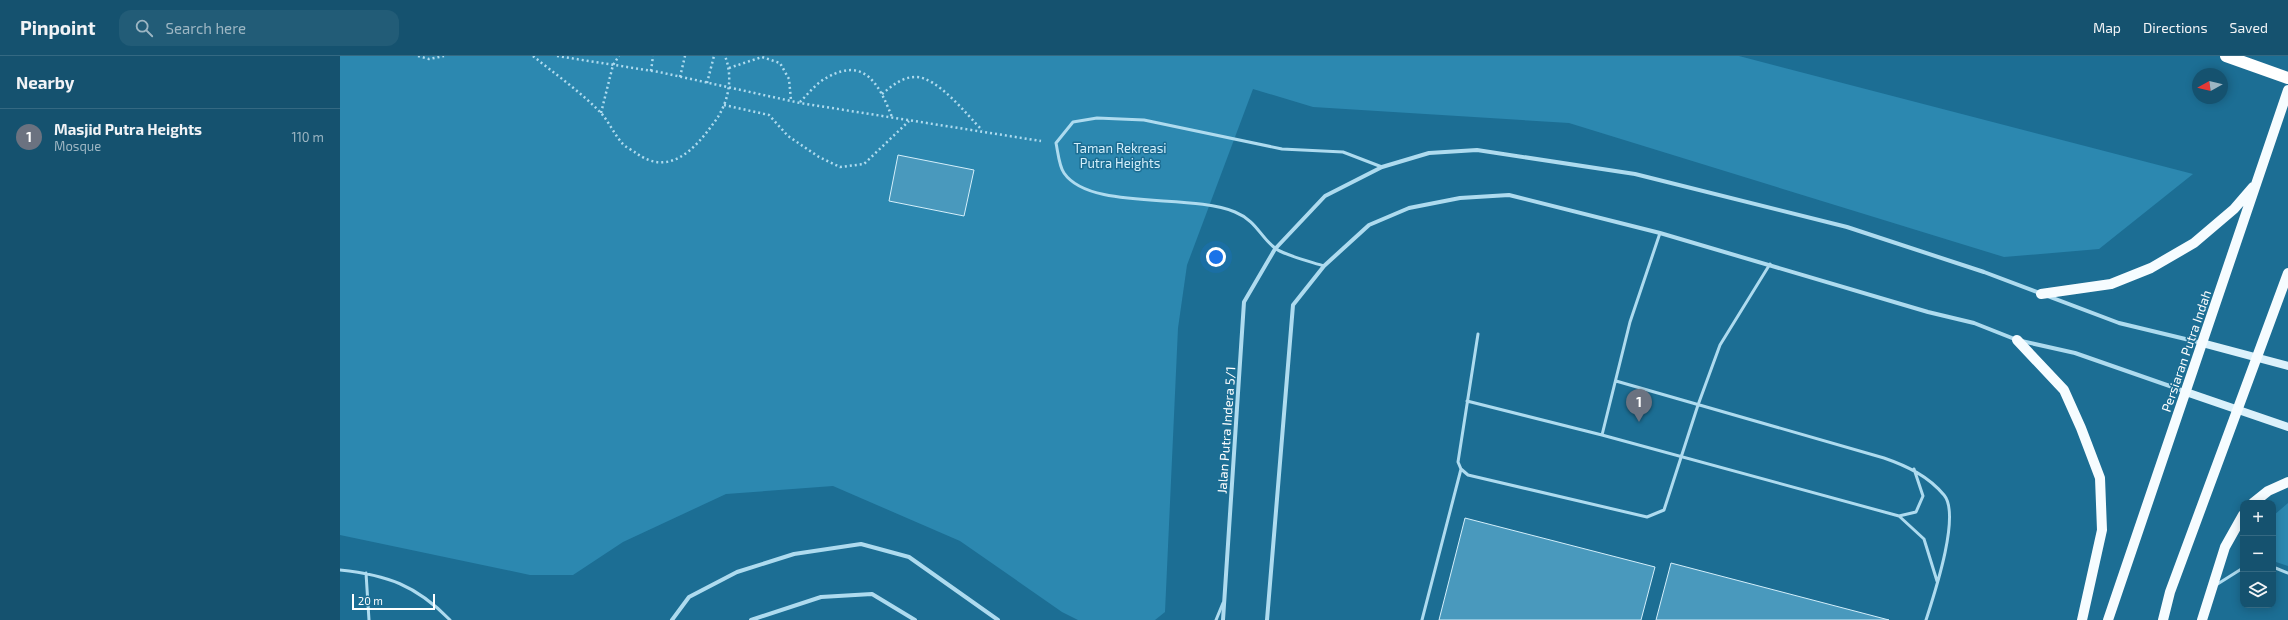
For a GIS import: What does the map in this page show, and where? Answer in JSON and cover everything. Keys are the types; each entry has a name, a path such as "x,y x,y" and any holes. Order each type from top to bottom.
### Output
{"highway":[{"path":"2226,56 2288,78"}],"main road":[{"name":"Persiaran Putra Indah","path":"2108,620 2288,90"},
{"path":"2041,294 2111,284 2151,268 2194,243 2234,209 2257,182"},
{"path":"2163,620 2170,592 2288,273"},
{"path":"2016,340 2064,390 2100,478 2102,530 2082,620"},
{"path":"2202,343 2288,366"},
{"path":"2186,392 2288,427"},
{"path":"2257,500 2268,491 2288,482"},
{"path":"2202,620 2225,548 2240,520"}],"street":[{"name":"Jalan Putra Indera 5/1","path":"1223,620 1244,302 1275,249 1325,196 1382,167 1429,154 1477,150 1635,174 1847,227 1984,272 2119,323 2202,343"},
{"path":"1267,620 1292,305 1324,266 1369,225 1409,208 1460,198 1509,195 1660,233 1770,264 1928,312 1974,323 2016,340 2075,353 2186,392"},
{"path":"672,620 689,598 737,572 794,554 861,544 909,557 998,620"},
{"path":"751,620 820,597 872,594 915,620"}],"lane":[{"path":"1324,266 1275,249 1256,225 1235,212 1203,203 1112,197 1078,187 1063,172 1056,144 1073,122 1097,118 1144,120 1282,149 1343,152 1382,167"},
{"path":"1602,435 1630,322 1660,233"},
{"path":"1478,334 1458,462 1461,469 1468,474 1647,517 1664,510 1698,405 1720,345 1770,264"},
{"path":"1616,380 1884,458 1914,469 1945,496 1950,522 1938,583 1926,620"},
{"path":"1467,402 1602,435 1899,516 1924,538 1938,583"},
{"path":"1422,620 1461,469"},
{"path":"1899,516 1916,512 1923,496 1914,469"},
{"path":"2276,568 2288,573"},
{"path":"340,570 366,572 404,584 435,605 450,620"},
{"path":"2212,588 2240,570"},
{"path":"366,572 369,620"},
{"path":"1216,620 1225,599"}],"path":[{"path":"418,56 429,59 444,56"},
{"path":"533,56 601,113 622,144 644,159 664,163 681,157 698,145 721,114 729,88 730,68 725,56"},
{"path":"557,56 651,71 800,103 892,118 982,130 1056,144"},
{"path":"601,113 613,65 619,56"},
{"path":"651,71 653,56"},
{"path":"680,77 685,56"},
{"path":"707,83 714,56"},
{"path":"730,68 762,57 780,62 789,79 791,100"},
{"path":"800,103 827,77 840,72 856,70 870,76 882,94 892,118"},
{"path":"882,94 898,82 906,78 916,76 934,83 982,130"},
{"path":"724,105 769,115 788,136 819,157 840,167 864,164 909,120"}],"green space":[{"name":"Taman Rekreasi Putra Heights","path":"340,56 1739,56 2193,174 2099,249 2004,257 1569,123 1313,107 1253,89 1187,265 1178,328 1165,612 1155,620 1078,620 1062,612 960,541 833,486 726,494 623,542 573,575 530,575 340,535"},
{"path":"2288,503 2288,566 2276,562 2276,513"}],"building":[{"path":"898,155 974,170 964,216 889,201"},
{"path":"1465,518 1655,567 1641,620 1439,620"},
{"path":"1671,563 1889,620 1656,620"}],"place":[{"name":"Masjid Putra Heights","path":"1639,422"}]}
